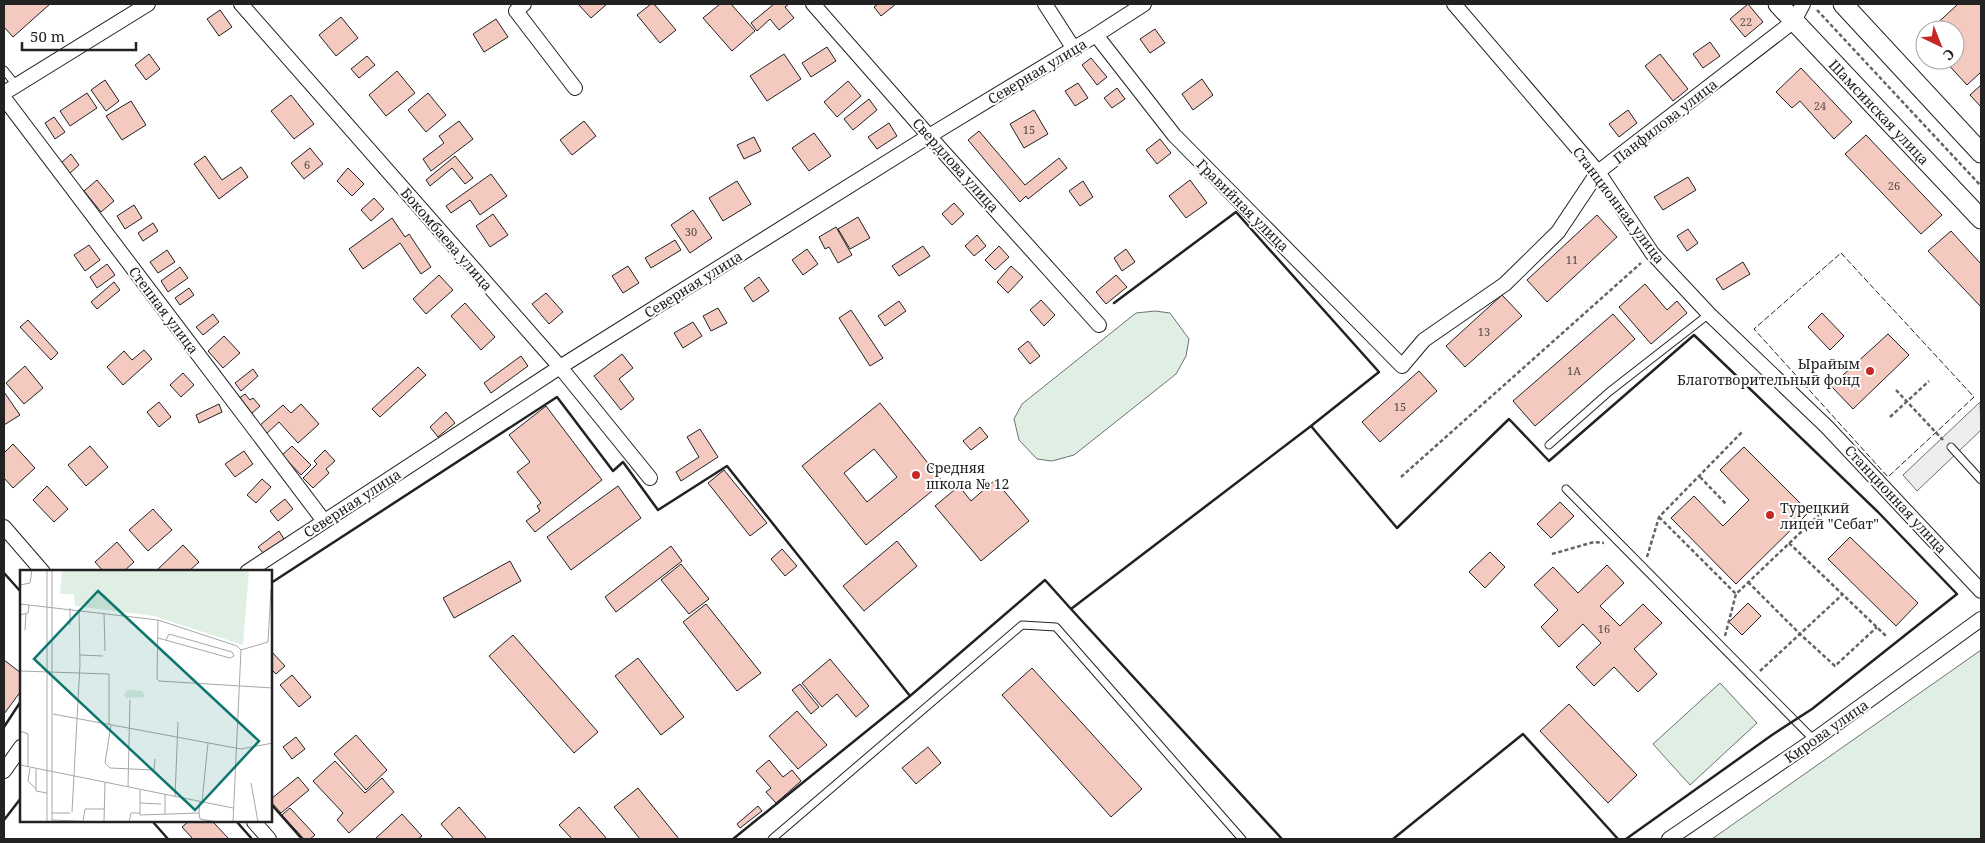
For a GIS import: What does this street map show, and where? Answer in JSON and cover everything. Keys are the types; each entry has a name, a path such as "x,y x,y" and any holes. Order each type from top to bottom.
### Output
{"main road":[{"name":"Шамсинская улица","path":"1778,4 1981,219"},
{"path":"1843,4 1981,152"}],"street":[{"path":"4,93 148,4"},
{"name":"Бокомбаева улица","path":"241,4 560,367 650,478"},
{"path":"524,4 516,11 575,88"},
{"name":"Свердлова улица","path":"813,4 1099,325"},
{"path":"1045,4 1074,49"},
{"name":"Северная улица","path":"250,570 560,367 1144,4"},
{"name":"Станционная улица","path":"1454,4 1598,172 1652,253 1709,314 1827,427 1981,590"},
{"name":"Панфилова улица","path":"1402,366 1424,340 1505,284 1558,232 1598,172 1794,21 1803,4"},
{"name":"Гравийная улица","path":"1096,35 1174,135 1402,366"},
{"name":"Степная улица","path":"4,98 324,521"},
{"path":"4,527 41,570"},
{"name":"Кирова улица","path":"1669,839 1814,740 1981,619"},
{"path":"4,771 20,748"},
{"path":"255,823 269,839"}],"lane":[{"path":"4,70 16,85"},
{"path":"1549,445 1609,392 1709,314"},
{"path":"1952,447 1981,480"},
{"path":"1566,489 1814,740"},
{"path":"772,839 1022,625 1056,626 1242,839"}],"path":[{"path":"1810,4 1981,186"},
{"path":"1401,476 1652,253"},
{"path":"1890,417 1929,381"},
{"path":"1896,390 1935,432 1952,447"},
{"path":"1644,568 1659,517 1742,432"},
{"path":"1700,476 1727,505"},
{"path":"1722,647 1736,594 1821,513"},
{"path":"1659,517 1736,594"},
{"path":"1552,554 1594,542 1621,545"},
{"path":"1789,543 1886,636"},
{"path":"1748,582 1835,666 1877,627"},
{"path":"1752,678 1843,594"}],"green space":[{"path":"1155,311 1170,313 1189,339 1186,356 1176,374 1074,455 1052,461 1037,459 1019,440 1014,419 1022,404 1136,313"},
{"path":"1981,650 1981,839 1712,839"},
{"path":"1720,683 1757,723 1690,785 1653,744"}],"shaded area":[{"path":"1980,402 1981,430 1917,491 1903,475"}],"building":[{"path":"6,4 50,4 13,37 4,27 4,6"},
{"path":"578,4 607,4 591,18"},
{"path":"651,4 654,4 676,30 660,43 637,15"},
{"path":"720,4 731,4 755,31 732,51 703,18"},
{"path":"774,4 789,4 785,7 794,18 779,30 770,19 757,31 751,23"},
{"path":"878,4 896,4 881,16 874,7"},
{"path":"1748,4 1763,22 1745,37 1730,19"},
{"path":"1958,4 1981,4 1981,72 1967,85 1953,70 1965,70 1965,20 1941,20"},
{"path":"220,10 232,27 219,36 207,19"},
{"path":"341,17 358,38 336,56 319,35"},
{"path":"496,19 508,37 484,52 473,34"},
{"path":"1155,29 1165,43 1150,53 1140,39"},
{"path":"1710,42 1720,56 1703,68 1693,54"},
{"path":"827,47 836,61 811,77 802,63"},
{"path":"149,54 160,69 146,80 135,65"},
{"path":"784,54 801,79 767,101 750,76"},
{"path":"1660,54 1688,89 1673,101 1645,66"},
{"path":"367,56 375,65 359,78 351,69"},
{"path":"1091,58 1107,77 1097,85 1082,65"},
{"path":"1801,68 1852,122 1834,139 1800,101 1792,108 1776,92"},
{"path":"397,71 415,93 386,116 369,95"},
{"path":"1202,79 1213,95 1193,110 1182,94"},
{"path":"105,80 119,101 106,111 91,90"},
{"path":"848,81 861,96 837,117 824,102"},
{"path":"1078,83 1088,98 1075,106 1065,91"},
{"path":"1981,85 1981,107 1970,95"},
{"path":"1117,88 1125,99 1112,108 1104,98"},
{"path":"87,93 97,108 70,126 60,111"},
{"path":"428,93 446,115 426,132 408,110"},
{"path":"291,95 314,124 294,139 271,111"},
{"path":"869,99 877,110 853,130 844,119"},
{"path":"131,101 146,125 122,140 106,116"},
{"path":"1034,110 1048,134 1024,148 1010,124"},
{"path":"1628,110 1637,123 1619,137 1609,124"},
{"path":"54,117 65,132 55,139 45,123"},
{"path":"459,121 473,139 431,171 423,159 444,143 439,136"},
{"path":"584,121 596,136 572,155 560,140"},
{"path":"889,123 897,136 877,149 868,137"},
{"path":"979,131 1025,185 1059,158 1067,168 1028,199 1026,196 1020,202 968,140"},
{"path":"814,133 831,156 809,171 792,148"},
{"path":"1866,135 1942,215 1921,234 1845,154"},
{"path":"754,137 761,151 744,159 737,145"},
{"path":"1160,139 1171,153 1157,164 1146,150"},
{"path":"310,148 323,164 304,179 291,163"},
{"path":"71,154 79,165 69,174 61,163"},
{"path":"205,156 222,180 241,167 248,177 219,199 194,164"},
{"path":"455,156 473,178 465,184 452,168 430,186 426,180"},
{"path":"348,168 364,184 352,196 337,181"},
{"path":"491,174 507,196 480,215 470,200 451,213 446,206"},
{"path":"1688,177 1696,190 1663,210 1654,197"},
{"path":"97,180 114,201 101,212 84,191"},
{"path":"1190,180 1207,203 1186,218 1169,196"},
{"path":"737,181 751,204 723,221 709,198"},
{"path":"1083,181 1093,197 1080,206 1069,191"},
{"path":"374,198 384,209 371,221 361,210"},
{"path":"954,203 964,214 952,225 942,214"},
{"path":"134,205 142,218 125,229 117,216"},
{"path":"693,210 712,238 690,253 671,225"},
{"path":"493,214 508,235 490,247 476,226"},
{"path":"1597,215 1617,237 1547,302 1527,280"},
{"path":"858,217 870,238 850,249 838,229"},
{"path":"392,218 405,237 409,234 431,267 421,274 400,243 363,269 349,249"},
{"path":"153,223 158,231 143,241 138,233"},
{"path":"836,227 852,255 838,263 829,247 825,249 819,237"},
{"path":"1688,229 1698,243 1687,251 1677,236"},
{"path":"1951,231 1981,264 1981,307 1928,251"},
{"path":"977,235 986,246 974,256 965,246"},
{"path":"675,240 681,250 651,268 645,258"},
{"path":"89,245 100,260 85,271 74,255"},
{"path":"923,246 930,256 899,276 892,266"},
{"path":"999,246 1009,257 995,270 985,260"},
{"path":"807,249 818,264 803,275 792,260"},
{"path":"1126,249 1135,262 1122,271 1114,258"},
{"path":"167,250 175,262 158,273 150,262"},
{"path":"1743,262 1750,274 1723,290 1716,279"},
{"path":"107,264 115,275 97,288 90,277"},
{"path":"628,266 639,283 623,293 612,276"},
{"path":"1011,266 1023,277 1008,293 997,282"},
{"path":"180,267 188,278 168,292 161,281"},
{"path":"439,275 453,290 426,314 413,299"},
{"path":"1116,275 1127,287 1106,304 1096,292"},
{"path":"759,277 769,291 753,302 744,288"},
{"path":"114,282 120,290 97,309 91,302"},
{"path":"1645,284 1667,310 1677,301 1687,313 1651,344 1619,307"},
{"path":"189,288 194,295 180,305 175,298"},
{"path":"546,293 563,312 549,324 532,304"},
{"path":"1502,295 1522,316 1465,367 1446,346"},
{"path":"1041,300 1055,315 1044,326 1030,310"},
{"path":"899,301 906,311 885,326 878,316"},
{"path":"465,303 495,337 481,350 451,316"},
{"path":"718,308 727,323 711,331 703,316"},
{"path":"851,310 883,358 870,366 839,318"},
{"path":"1822,313 1844,336 1830,350 1808,327"},
{"path":"213,314 219,322 203,335 196,327"},
{"path":"1613,314 1635,339 1535,426 1513,401"},
{"path":"28,320 58,353 51,360 20,327"},
{"path":"693,322 702,336 683,348 674,333"},
{"name":"Ырайым Благотворительный фонд","path":"1888,334 1909,355 1853,409 1831,386"},
{"path":"224,336 240,353 223,368 208,351"},
{"path":"1028,341 1040,356 1030,364 1018,349"},
{"path":"144,350 152,359 123,385 107,367 124,351 132,360"},
{"path":"622,354 633,368 619,379 634,399 621,410 594,376"},
{"path":"521,356 528,366 491,393 484,383"},
{"path":"25,366 43,388 24,404 6,383"},
{"path":"418,367 426,375 380,417 372,409"},
{"path":"253,369 258,376 241,391 235,383"},
{"path":"1419,371 1437,391 1380,442 1362,422"},
{"path":"183,373 194,385 181,397 170,385"},
{"path":"4,392 20,415 4,425"},
{"path":"245,394 250,400 253,398 260,406 251,414 238,399"},
{"path":"159,402 171,417 159,427 147,412"},
{"name":"Средняя школа № 12","path":"880,403 943,482 866,545 802,466","holes":["874,449 897,477 867,502 844,473"]},
{"path":"219,404 222,412 199,423 196,415"},
{"path":"301,404 319,424 298,443 279,422 266,434 259,426 283,405 291,413"},
{"path":"546,406 602,480 535,532 526,521 540,511 537,506 541,503 517,472 530,462 509,435"},
{"path":"446,412 455,423 438,437 430,427"},
{"path":"980,427 988,437 971,450 963,441"},
{"path":"700,429 718,457 681,481 676,472 699,457 687,437"},
{"path":"13,444 35,468 13,488 4,478 4,453"},
{"path":"90,446 108,467 86,486 68,465"},
{"path":"292,446 311,465 301,475 282,455"},
{"name":"Турецкий лицей \"Себат\"","path":"1744,447 1809,512 1736,584 1671,518 1694,496 1723,526 1749,500 1720,470"},
{"path":"325,450 335,461 326,469 329,473 313,488 303,478 317,464 314,461"},
{"path":"244,451 253,464 235,477 225,464"},
{"path":"724,470 767,523 750,536 708,483"},
{"path":"262,479 271,487 256,503 247,495"},
{"path":"995,480 1029,521 981,561 935,506 959,486 971,501"},
{"path":"47,486 68,509 54,522 33,500"},
{"path":"618,486 641,518 571,570 547,537"},
{"path":"285,499 293,509 278,521 270,511"},
{"path":"1560,502 1574,516 1551,538 1537,524"},
{"path":"153,509 172,530 148,551 129,530"},
{"path":"279,531 284,539 264,554 258,547"},
{"path":"1850,537 1918,603 1896,626 1828,559"},
{"path":"897,541 917,566 864,611 843,586"},
{"path":"117,542 134,562 125,570 102,570 95,562"},
{"path":"183,545 199,562 190,570 157,570"},
{"path":"671,546 682,561 616,612 605,597"},
{"path":"782,549 797,566 785,576 771,559"},
{"path":"1490,552 1505,567 1485,588 1469,572"},
{"path":"510,561 521,581 454,618 443,598"},
{"path":"681,564 709,599 689,614 661,580"},
{"path":"1607,565 1624,583 1600,606 1620,626 1643,604 1662,623 1634,649 1657,674 1638,692 1614,667 1594,686 1576,667 1601,643 1583,624 1559,647 1541,627 1558,610 1534,585 1553,567 1578,593"},
{"path":"1748,603 1761,616 1742,635 1729,622"},
{"path":"706,604 761,673 737,691 683,622"},
{"path":"513,635 598,732 574,753 489,656"},
{"path":"272,652 285,666 276,674 272,670"},
{"path":"638,658 684,717 661,735 615,676"},
{"path":"830,659 869,706 856,717 837,694 822,707 802,683"},
{"path":"4,660 20,672 20,692 4,714"},
{"path":"1032,668 1142,789 1111,817 1002,695"},
{"path":"292,675 311,697 299,707 280,685"},
{"path":"800,684 819,707 811,714 792,690"},
{"path":"1569,704 1637,775 1608,803 1540,731"},
{"path":"797,711 827,745 798,769 769,736"},
{"path":"356,735 387,770 366,790 334,754"},
{"path":"296,737 305,749 292,759 283,747"},
{"path":"928,747 941,763 916,784 902,768"},
{"path":"769,760 783,777 792,770 801,781 776,803 766,792 771,788 756,771"},
{"path":"335,761 365,793 382,778 394,792 349,833 337,820 343,813 313,781"},
{"path":"298,777 309,790 281,813 272,803 272,798"},
{"path":"638,788 679,839 640,839 614,807"},
{"path":"758,806 762,811 740,828 737,824"},
{"path":"459,807 487,839 454,839 441,824"},
{"path":"579,807 607,839 572,839 559,825"},
{"path":"290,808 315,835 310,839 304,839 282,815"},
{"path":"402,814 422,836 418,839 375,839"},
{"path":"187,823 214,823 229,839 193,839 182,827"}],"fence":[{"path":"1841,253 1974,397 1888,477 1754,329 1841,253"}],"wall":[{"path":"1114,303 1236,212 1379,372 1311,426"},
{"path":"1282,839 1071,609 1311,426 1397,528 1509,419 1549,461 1694,335 1878,512 1957,594 1812,709 1772,735 1626,839"},
{"path":"272,582 557,397 613,471 623,462 658,510 727,466 910,696 733,839"},
{"path":"4,573 20,591"},
{"path":"910,696 1045,580 1071,609"},
{"path":"4,727 20,703"},
{"path":"1393,839 1523,734 1618,839"},
{"path":"4,820 20,799"},
{"path":"272,805 302,839"},
{"path":"154,823 168,839"},
{"path":"238,823 252,839"}],"place":[{"name":"Ырайым Благотворительный фонд","path":"1870,371"},
{"name":"Средняя школа № 12","path":"916,475"},
{"name":"Турецкий лицей \"Себат\"","path":"1770,515"}]}
